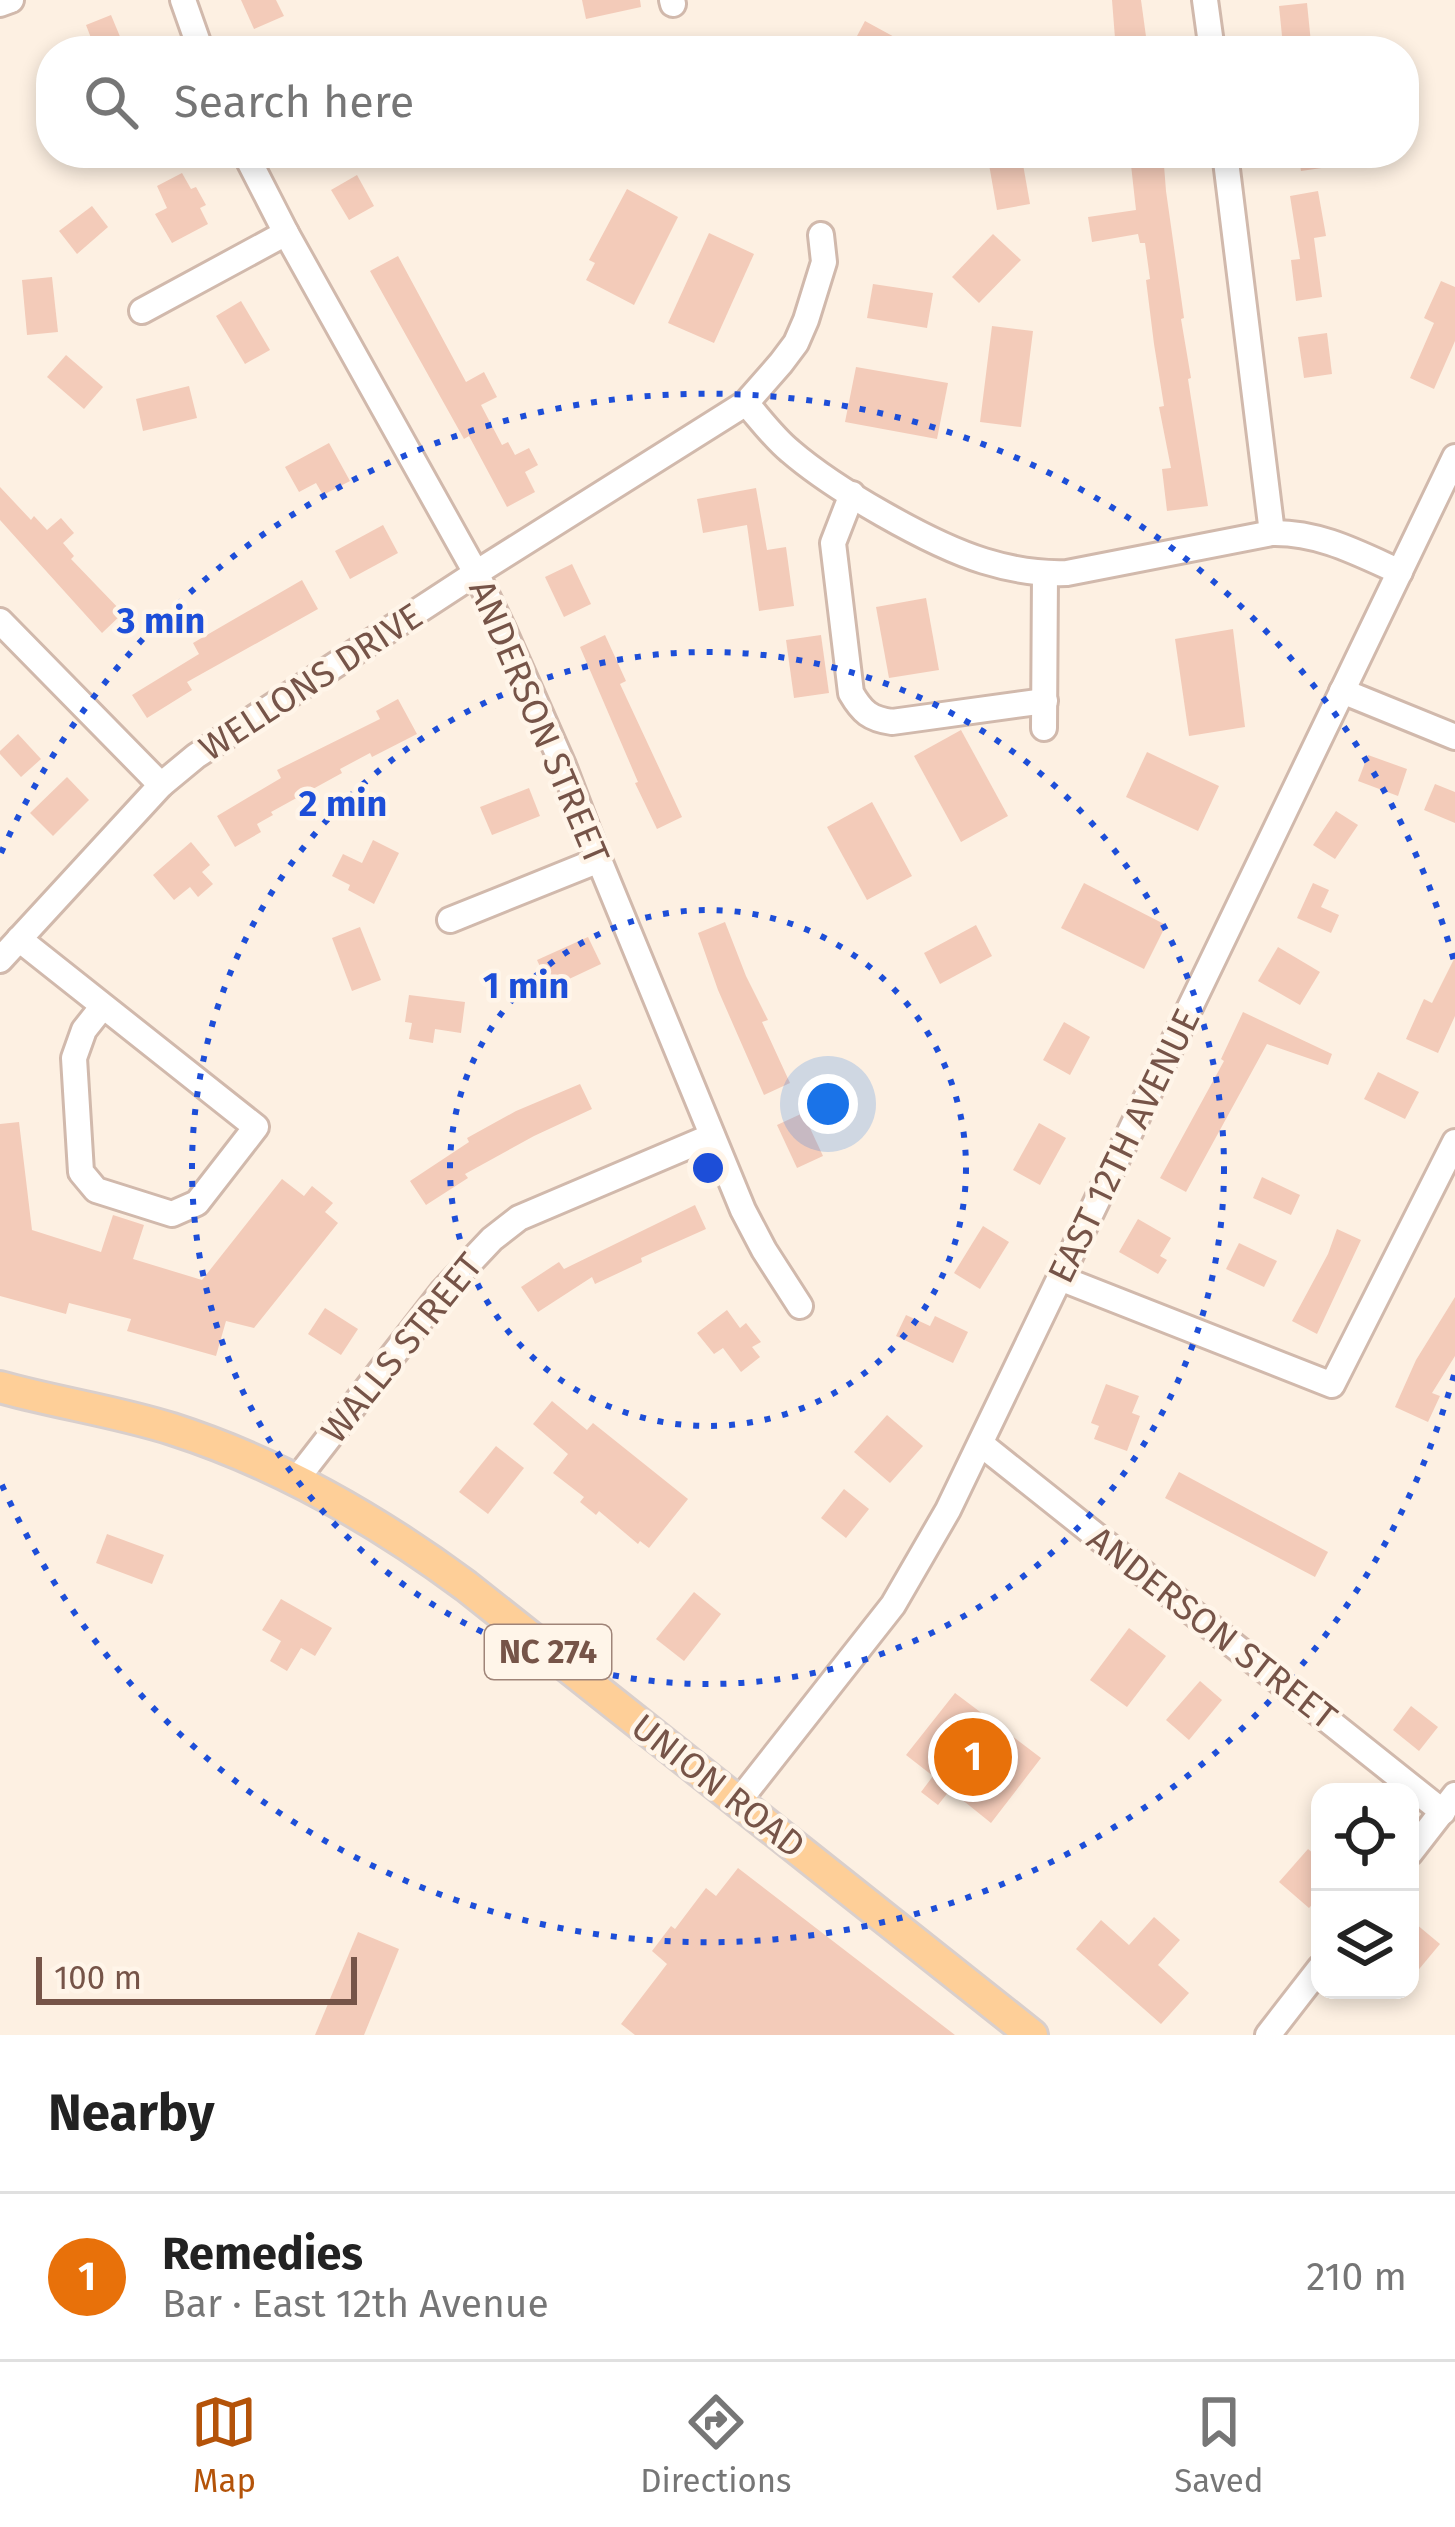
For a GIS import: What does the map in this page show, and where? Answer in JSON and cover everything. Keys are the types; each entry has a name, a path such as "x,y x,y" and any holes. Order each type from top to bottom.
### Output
{"main road":[{"name":"UNION ROAD","path":"0,1387 173,1430 296,1480 369,1520 433,1562 1032,2035"}],"street":[{"path":"0,4 11,0"},
{"path":"183,0 196,36"},
{"path":"1205,0 1210,36"},
{"name":"ANDERSON STREET","path":"253,168 476,574 562,765 712,1136 764,1250 800,1306"},
{"path":"1227,168 1272,533"},
{"path":"142,311 286,233"},
{"name":"WELLONS DRIVE","path":"0,960 161,785 238,727 746,403 796,343 824,262 821,235"},
{"path":"746,403 788,450 852,494 983,561 1045,574 1066,573 1272,533 1297,533 1318,537 1400,572"},
{"name":"EAST 12TH AVENUE","path":"738,1802 893,1605 930,1543 1455,458"},
{"path":"852,494 833,543 851,693 861,710 875,720 892,722 1045,701"},
{"path":"1044,728 1045,574"},
{"path":"0,622 161,785"},
{"path":"1342,691 1455,737"},
{"path":"450,920 599,860"},
{"path":"19,939 256,1126 197,1203 172,1214 96,1190 81,1172 74,1058 83,1030 103,1006"},
{"name":"WALLS STREET","path":"296,1480 443,1291 492,1239 519,1218 712,1136"},
{"path":"1060,1278 1332,1384 1455,1142"},
{"name":"ANDERSON STREET","path":"981,1444 1449,1803"},
{"path":"1419,1841 1449,1803"},
{"path":"1268,2035 1311,1980"}],"building":[{"path":"241,0 276,0 284,16 254,29"},
{"path":"582,0 640,0 641,7 586,19"},
{"path":"1112,0 1141,0 1146,36 1115,36"},
{"path":"1307,3 1310,36 1282,36 1279,6"},
{"path":"111,15 120,36 90,36 86,25"},
{"path":"865,21 892,36 857,36"},
{"path":"990,168 1024,168 1030,204 997,210"},
{"path":"1131,168 1164,168 1208,506 1167,511 1162,469 1171,468 1159,407 1164,406 1145,243 1140,243 1138,234 1092,242 1088,217 1136,210"},
{"path":"182,173 206,205 200,208 208,224 172,243 155,214 167,208 157,186"},
{"path":"357,175 374,206 349,220 331,190"},
{"path":"627,189 678,217 634,305 586,280 595,263 589,260"},
{"path":"1318,191 1326,236 1314,238 1322,297 1296,301 1291,260 1300,259 1290,196"},
{"path":"92,206 108,227 77,254 59,231"},
{"path":"709,233 754,254 714,343 668,323"},
{"path":"993,234 1021,260 979,303 952,277"},
{"path":"398,256 466,382 484,372 497,397 481,405 502,445 508,442 515,455 529,448 538,465 525,472 535,492 507,507 370,271"},
{"path":"52,277 58,332 27,335 22,280"},
{"path":"1441,281 1455,287 1455,341 1434,389 1410,378 1434,323 1424,318"},
{"path":"873,284 933,293 927,328 867,318"},
{"path":"241,301 270,350 245,364 216,316"},
{"path":"992,326 1033,331 1021,427 980,422"},
{"path":"1327,333 1332,374 1304,378 1298,337"},
{"path":"66,355 103,387 84,409 47,377"},
{"path":"856,367 948,383 937,439 845,422"},
{"path":"189,386 197,418 143,431 136,399"},
{"path":"329,443 350,481 323,495 316,483 299,492 285,467"},
{"path":"0,487 47,530 61,518 74,533 63,543 74,556 71,559 123,613 102,633 0,520"},
{"path":"756,488 767,550 786,547 794,606 759,611 747,525 703,533 697,499"},
{"path":"383,525 398,553 350,579 335,551"},
{"path":"572,564 591,604 564,617 545,577"},
{"path":"302,580 318,609 187,682 192,690 147,718 132,695 199,654 193,643"},
{"path":"926,598 939,670 889,678 876,607"},
{"path":"1233,629 1245,727 1189,736 1175,639"},
{"path":"605,635 626,681 620,684 682,817 657,829 580,647"},
{"path":"821,635 829,693 794,698 786,640"},
{"path":"398,699 417,734 340,769 342,773 271,812 257,824 261,832 235,847 217,816 281,778 277,770 380,719 376,711"},
{"path":"961,730 1008,816 961,842 914,756"},
{"path":"18,734 41,759 21,777 0,754"},
{"path":"1147,752 1219,786 1198,831 1126,797"},
{"path":"1368,755 1407,769 1398,796 1358,781"},
{"path":"67,777 89,800 53,836 30,813"},
{"path":"1435,784 1455,792 1455,823 1424,810"},
{"path":"529,788 540,816 492,835 480,807"},
{"path":"872,802 912,876 867,900 827,827"},
{"path":"1336,811 1358,825 1335,859 1313,845"},
{"path":"373,840 399,853 374,904 332,876 343,854 362,863"},
{"path":"191,842 210,865 202,872 213,884 198,897 190,887 174,900 153,875"},
{"path":"1084,883 1166,925 1144,969 1061,928"},
{"path":"1313,883 1329,890 1321,907 1339,915 1331,933 1297,918"},
{"path":"725,922 790,1083 764,1095 698,933"},
{"path":"976,925 992,956 940,984 924,953"},
{"path":"360,927 381,980 352,991 332,938"},
{"path":"588,937 601,964 550,988 537,960"},
{"path":"1278,947 1320,972 1300,1005 1258,981"},
{"path":"1455,957 1455,1016 1438,1053 1406,1039 1424,999 1432,1003"},
{"path":"409,995 465,1002 461,1033 435,1029 433,1043 409,1039 412,1023 405,1022"},
{"path":"1243,1012 1332,1054 1328,1065 1267,1044 1186,1192 1160,1178 1224,1061"},
{"path":"1064,1022 1090,1037 1070,1075 1043,1060"},
{"path":"1378,1072 1419,1092 1405,1119 1364,1099"},
{"path":"580,1084 592,1109 465,1174 468,1178 426,1205 410,1181 469,1142 467,1138"},
{"path":"803,1113 823,1156 797,1168 777,1125"},
{"path":"19,1122 32,1230 101,1252 113,1215 144,1225 133,1259 202,1280 282,1179 304,1196 312,1186 333,1203 325,1212 338,1223 254,1328 226,1321 216,1356 127,1331 131,1319 69,1303 66,1314 0,1296 0,1124"},
{"path":"1039,1123 1066,1138 1040,1185 1013,1170"},
{"path":"1262,1177 1300,1195 1291,1215 1253,1198"},
{"path":"695,1205 706,1229 595,1284 592,1277 538,1312 521,1287 559,1262 564,1269"},
{"path":"1138,1219 1171,1238 1160,1256 1167,1260 1158,1274 1119,1252"},
{"path":"983,1226 1009,1242 980,1289 954,1273"},
{"path":"1337,1229 1361,1240 1317,1334 1292,1321"},
{"path":"1239,1243 1277,1261 1264,1287 1226,1269"},
{"path":"1455,1297 1455,1356 1432,1393 1440,1396 1428,1422 1395,1407 1416,1360"},
{"path":"325,1308 358,1329 341,1355 308,1334"},
{"path":"727,1310 740,1328 746,1323 761,1342 752,1347 760,1357 741,1372 723,1348 714,1354 697,1333"},
{"path":"906,1315 930,1326 935,1316 968,1332 953,1363 896,1336"},
{"path":"1106,1384 1139,1396 1132,1413 1140,1416 1127,1451 1094,1439 1099,1426 1091,1423"},
{"path":"552,1401 587,1430 593,1423 688,1499 649,1548 599,1511 596,1515 580,1502 584,1497 553,1473 568,1454 533,1424"},
{"path":"887,1415 923,1446 890,1483 854,1452"},
{"path":"496,1446 524,1468 488,1514 459,1492"},
{"path":"1179,1472 1328,1552 1315,1577 1165,1498"},
{"path":"844,1489 869,1509 846,1538 821,1518"},
{"path":"107,1534 164,1555 152,1584 96,1563"},
{"path":"694,1592 721,1614 684,1661 656,1639"},
{"path":"281,1599 332,1628 315,1656 301,1648 287,1671 270,1661 281,1641 262,1630"},
{"path":"1129,1628 1166,1656 1127,1707 1090,1680"},
{"path":"1200,1681 1222,1700 1189,1740 1166,1720"},
{"path":"955,1693 1041,1758 991,1823 950,1790 938,1805 921,1792 933,1776 906,1755"},
{"path":"1411,1706 1438,1727 1419,1751 1393,1730"},
{"path":"1308,1849 1311,1852 1309,1908 1279,1882"},
{"path":"738,1868 955,2035 635,2035 621,2024 667,1964 652,1951 706,1888 716,1896"},
{"path":"1154,1917 1180,1940 1158,1965 1189,1993 1161,2024 1076,1949 1101,1920 1129,1945"},
{"path":"1419,1926 1440,1944 1419,1969"},
{"path":"358,1932 399,1949 364,2035 315,2035"}],"place":[{"name":"Remedies","path":"973,1757"}]}
